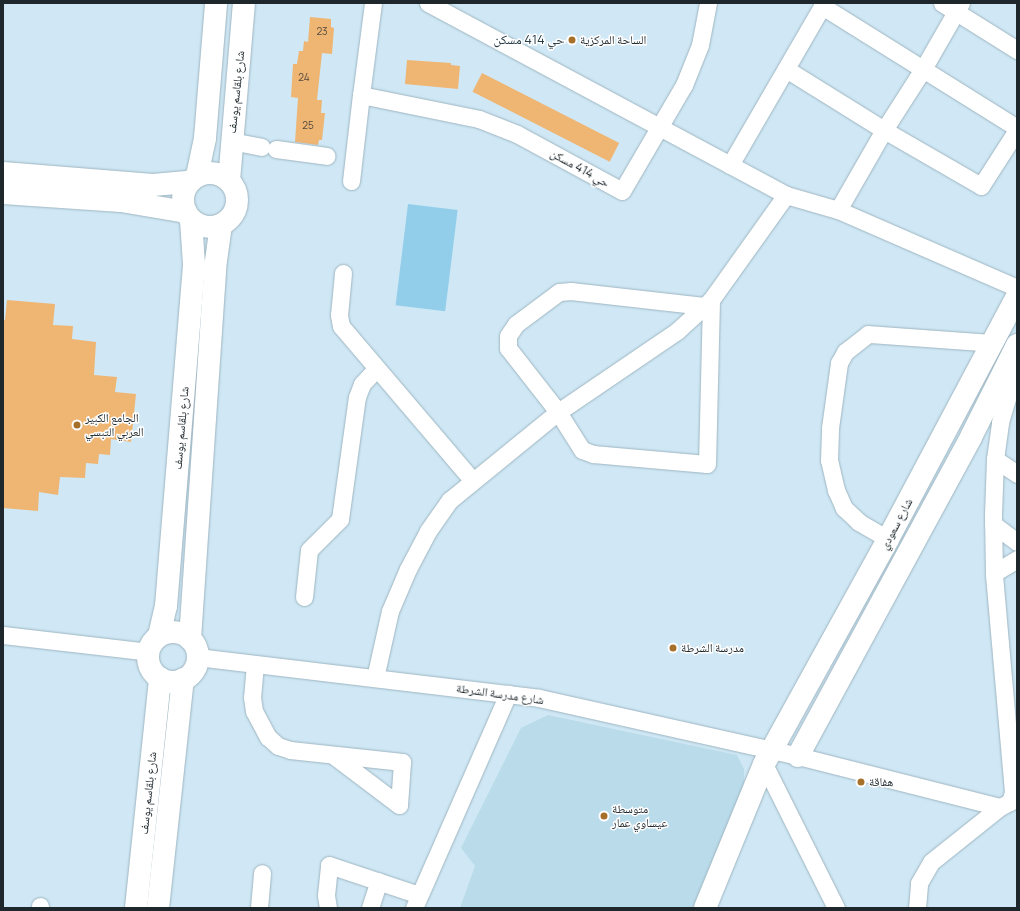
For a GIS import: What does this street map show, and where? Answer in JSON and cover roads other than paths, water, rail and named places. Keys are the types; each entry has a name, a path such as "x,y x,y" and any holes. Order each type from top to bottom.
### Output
{"main road":[{"path":"188,216 183,197 193,179 205,138 216,3"},
{"name":"شارع بلقاسم يوسف","path":"229,181 231,141 244,3"},
{"path":"3,174 153,185 193,179 214,173 229,181 237,197 237,206 233,215 221,225 205,227 188,216 121,201 3,194"},
{"name":"شارع بلقاسم يوسف","path":"154,644 166,606 194,264 188,216"},
{"name":"شارع بلقاسم يوسف","path":"194,648 215,276 221,225"},
{"name":"شارع سعودي","path":"705,908 768,757 994,343 1017,296"},
{"name":"شارع سعودي","path":"798,756 971,437 1017,345"},
{"path":"176,632 194,648 195,668 183,679 168,681 160,678 149,665 154,644 176,632"},
{"name":"شارع بلقاسم يوسف","path":"136,908 160,678"},
{"name":"شارع بلقاسم يوسف","path":"158,908 183,679"}],"street":[{"path":"351,181 373,3"},
{"path":"428,3 786,195 838,210 1017,288"},
{"name":"حي 414 مسكن","path":"361,95 479,119 544,148 622,191 684,85 700,46 708,3"},
{"path":"730,165 823,5 1017,129 981,186 884,130 786,69"},
{"path":"838,210 884,130 923,69 953,6 1017,50"},
{"path":"231,141 269,148 354,159"},
{"path":"375,678 390,611 408,570 428,531 450,500 472,480 558,412 677,331 708,303 786,195"},
{"path":"343,273 339,315 341,326 376,369 472,480"},
{"path":"571,291 708,303 707,464 593,454 582,450 574,440 558,412 508,348 508,336 516,324 551,297 560,292 571,291"},
{"path":"888,539 859,522 844,508 836,490 829,460 839,363 845,352 868,334 994,343"},
{"path":"917,908 919,883 931,862 1009,807 1013,792 1015,778 1011,701 994,573 993,524 995,459 1000,422 1017,365"},
{"path":"304,597 308,550 340,519 357,397 362,384 376,369"},
{"path":"995,459 1017,474"},
{"path":"993,524 1017,542"},
{"path":"994,573 1017,560"},
{"path":"3,635 154,644"},
{"name":"شارع مدرسة الشرطة","path":"194,648 255,664 550,700 768,757 798,756 1009,807"},
{"path":"255,664 252,697 254,711 268,737 278,746 290,750 333,755"},
{"path":"328,908 326,895 329,865 379,881 416,901 508,694"},
{"path":"768,757 836,908"},
{"path":"258,908 262,872"},
{"path":"370,908 379,881"}],"place":[{"name":"الساحة المركزية","path":"572,40"},
{"name":"الجامع الكبير العربي التبسي","path":"77,425"},
{"name":"مدرسة الشرطة","path":"673,648"},
{"name":"هفاقة","path":"861,782"},
{"name":"متوسطة عيساوي عمار","path":"604,816"}],"district":[{"name":"حي 414 مسكن","path":"529,39"}]}
